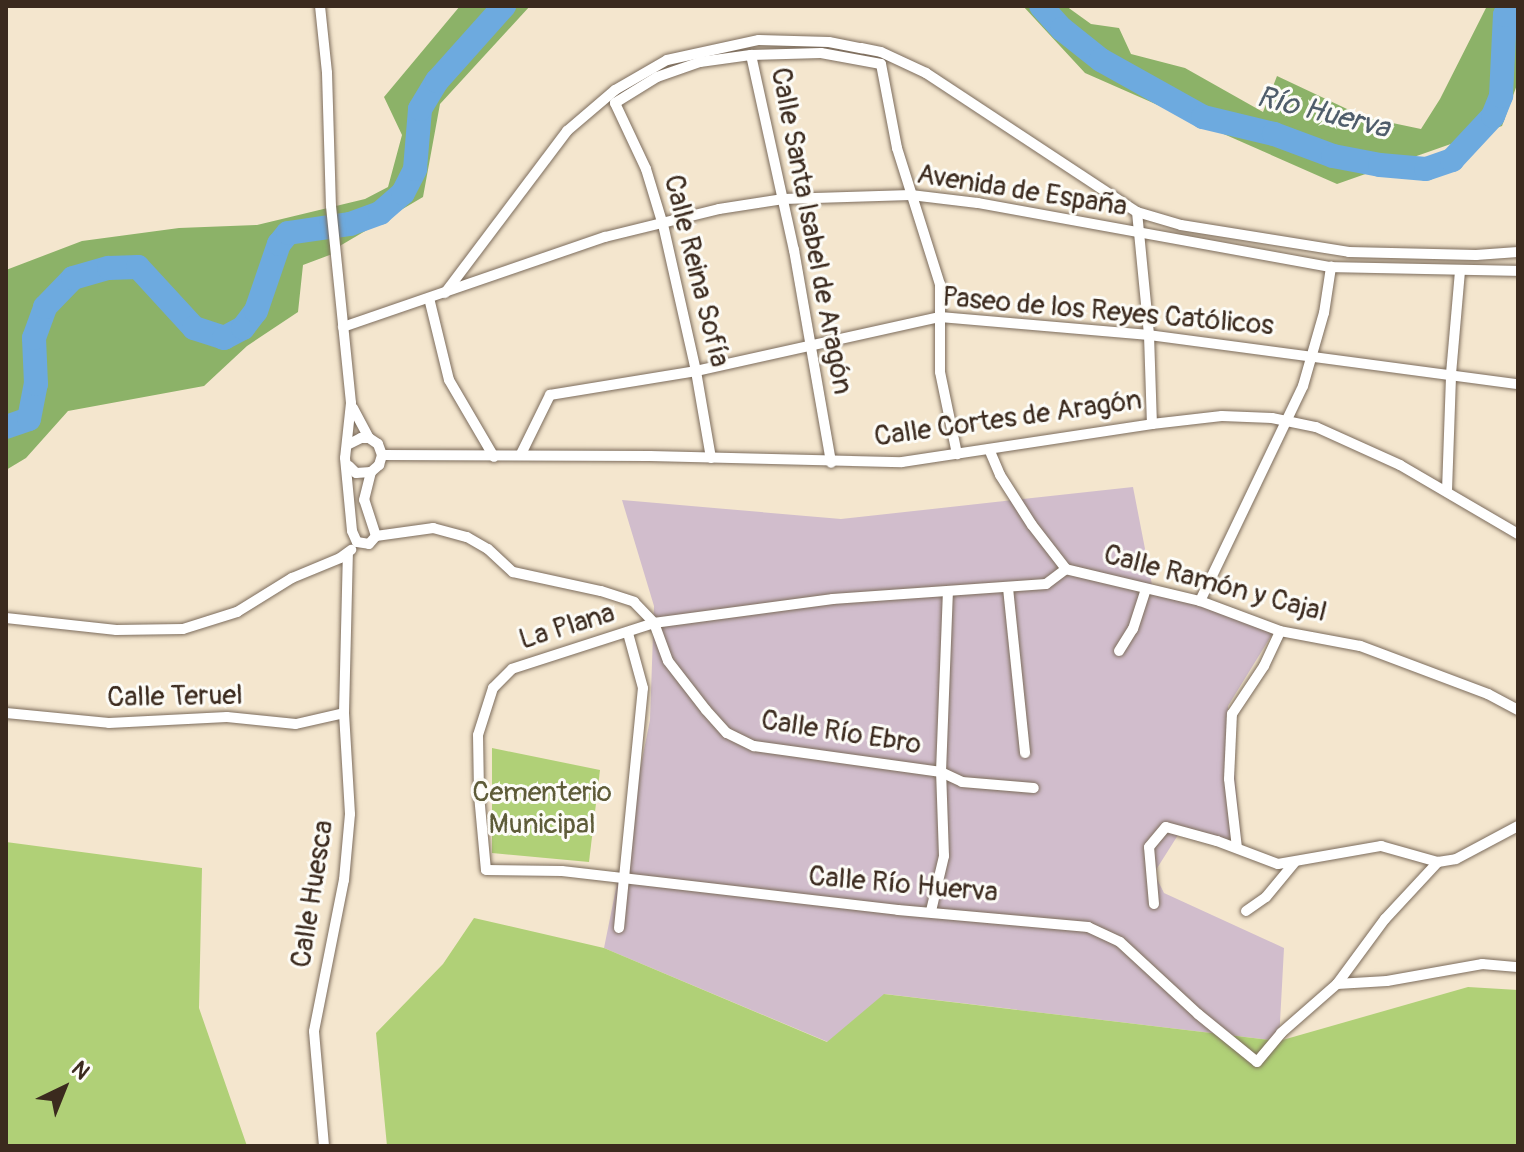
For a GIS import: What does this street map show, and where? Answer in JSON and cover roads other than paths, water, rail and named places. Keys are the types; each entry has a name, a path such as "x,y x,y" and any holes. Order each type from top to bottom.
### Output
{"street":[{"path":"320,6 327,73 331,206 351,403 349,444 345,453 349,466 352,531 357,542"},
{"path":"445,293 567,131 615,90 667,60 759,40 829,42 881,52 926,73 1137,212 1181,225 1349,252 1476,255 1518,252"},
{"path":"751,55 821,53 881,64 897,148 940,284 940,372 957,454"},
{"name":"Calle Reina Sofía","path":"711,458 696,371 663,225 646,169 615,103 657,77 700,62 751,55"},
{"name":"Calle Santa Isabel de Aragón","path":"751,55 783,199 831,463"},
{"name":"Avenida de España","path":"343,327 605,237 719,209 783,199 911,195 978,203 1331,267 1518,271"},
{"path":"1137,212 1142,234 1152,424"},
{"path":"1200,601 1274,440 1288,422 1314,355 1331,267"},
{"path":"1447,491 1451,374 1460,271"},
{"path":"429,298 449,380 494,457"},
{"name":"Paseo de los Reyes Católicos","path":"521,454 550,395 696,371 940,317 1149,335 1518,384"},
{"path":"351,403 369,438 378,444 382,455 379,465 371,472 364,500 376,536"},
{"name":"Calle Cortes de Aragón","path":"382,455 494,457 521,454 831,463 902,462 1222,416 1316,427 1447,491 1518,534"},
{"path":"349,444 369,438"},
{"path":"989,449 1024,513 1066,569"},
{"path":"349,466 356,473 371,472"},
{"path":"357,542 369,544 376,536 433,528 455,533 488,549 513,572 601,591 634,602 654,623"},
{"path":"6,618 116,630 183,629 237,612 292,578 348,553 357,542"},
{"name":"Calle Huesca","path":"324,1146 314,1031 344,880 350,814 344,713 348,553"},
{"name":"Calle Ramón y Cajal","path":"654,623 833,599 1046,584 1066,569 1200,601 1280,631 1360,646 1488,694 1518,710"},
{"path":"1008,588 1025,753"},
{"path":"1119,651 1133,629 1146,589"},
{"path":"931,911 944,856 941,772 948,593"},
{"name":"La Plana","path":"486,870 479,795 478,735 493,688 512,669 654,623"},
{"name":"Calle Río Ebro","path":"654,623 668,661 727,733 754,746 941,772 962,782 1034,788"},
{"path":"1237,848 1229,779 1232,714 1264,666 1280,631"},
{"path":"619,928 643,688 628,633"},
{"name":"Calle Teruel","path":"6,713 109,723 227,717 296,724 344,713"},
{"path":"1154,904 1149,847 1166,827 1278,864 1381,846 1438,862 1456,859 1518,826"},
{"path":"1246,911 1266,897 1295,862"},
{"path":"1337,984 1385,919 1438,862"},
{"name":"Calle Río Huerva","path":"486,870 562,871 625,881 1088,927 1120,942 1161,976 1198,1014 1257,1062 1281,1033 1337,984"},
{"path":"1337,984 1387,981 1482,964 1518,967"}],"waterway":[{"name":"Río Huerva","path":"6,427 29,419 36,384 34,338 45,307 73,278 109,268 138,267 194,328 224,338 243,328 256,311 279,244 288,233 350,224 380,213 403,193 415,169 420,109 437,81 504,6"},
{"name":"Río Huerva","path":"1041,6 1062,29 1101,60 1203,117 1274,134 1333,156 1380,165 1426,169 1452,160 1493,116 1501,96 1505,15 1509,6"}],"park label":[{"name":"Cementerio Municipal","path":"542,809"}]}
